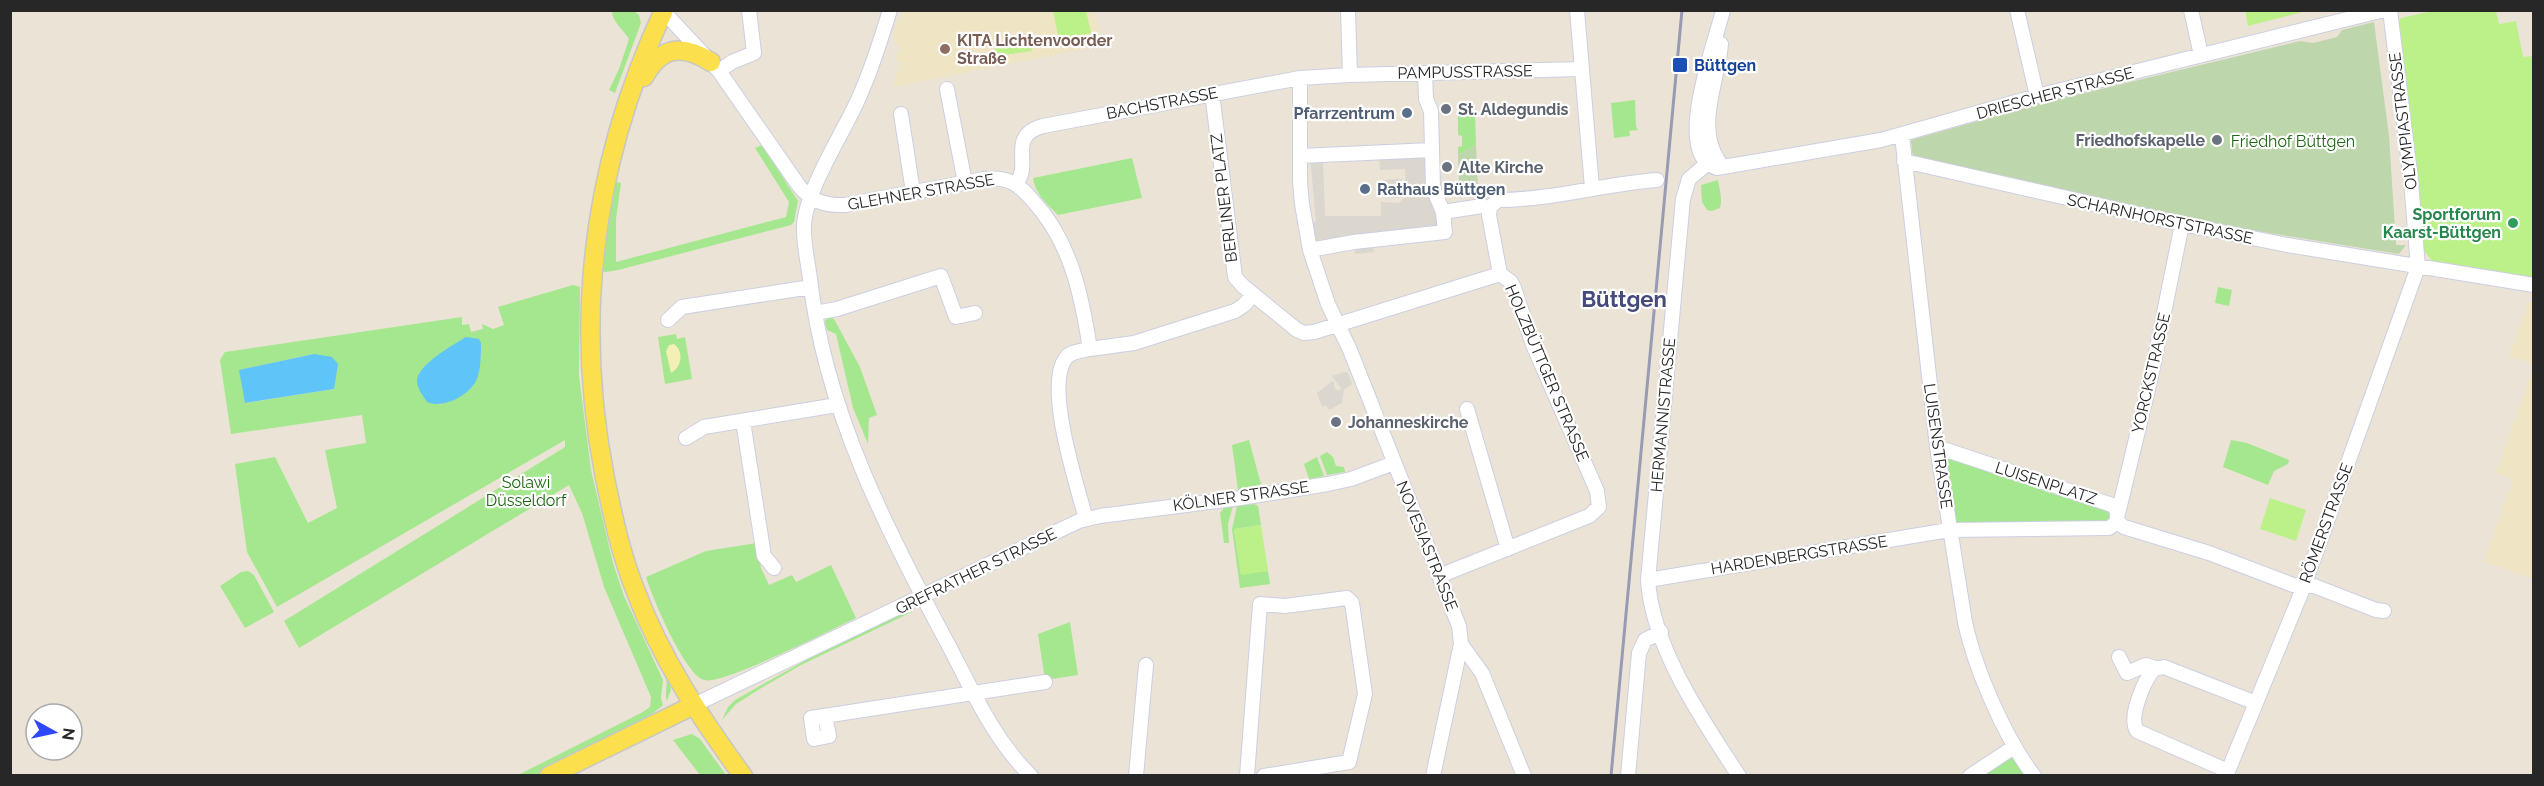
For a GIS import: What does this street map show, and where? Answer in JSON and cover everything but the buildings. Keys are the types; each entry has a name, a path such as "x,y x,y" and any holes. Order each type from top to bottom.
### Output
{"main road":[{"path":"663,11 628,97 604,185 596,240 590,316 591,389 609,497 628,570 657,639 694,705 743,776"},
{"path":"628,97 639,85 653,62 665,53 683,50 695,53 715,66"},
{"path":"549,776 694,705"}],"street":[{"path":"715,66 754,53 749,10"},
{"path":"890,10 867,78 811,199 803,225 815,313 837,405 865,476 923,598 973,692 1004,744 1031,776"},
{"path":"1348,10 1350,75"},
{"path":"1577,10 1592,188"},
{"path":"2017,10 2037,96"},
{"path":"2191,10 2201,55"},
{"name":"DRIESCHER STRASSE","path":"1711,160 1713,167 1725,168 1902,135 2037,96 2384,10"},
{"name":"OLYMPIASTRASSE","path":"2390,10 2411,181 2418,267"},
{"path":"663,11 715,66 799,186 811,199"},
{"path":"1711,160 1700,154 1696,143 1697,117 1723,12"},
{"name":"PAMPUSSTRASSE","path":"1350,75 1581,69"},
{"path":"1310,250 1354,242 1445,232 1443,212 1433,188 1431,111 1426,99 1425,73"},
{"name":"BACHSTRASSE","path":"1016,183 1021,178 1024,139 1034,129 1212,93 1300,78 1350,75"},
{"name":"NOVESIASTRASSE","path":"1300,78 1302,204 1310,250 1328,304 1459,626 1461,644 1433,776"},
{"path":"947,89 965,183"},
{"name":"BERLINER PLATZ","path":"1212,93 1233,272 1239,283 1253,295"},
{"path":"901,114 913,192"},
{"name":"LUISENSTRASSE","path":"1902,135 1937,447 1968,635 1994,704 2014,747 2034,776"},
{"path":"1300,156 1432,150"},
{"name":"HERMANNISTRASSE","path":"1711,160 1689,179 1683,198 1648,580 1651,602 1660,632 1692,703 1739,776"},
{"name":"SCHARNHORSTSTRASSE","path":"1904,161 2182,224 2418,267 2534,285"},
{"name":"GLEHNER STRASSE","path":"811,199 840,205 997,178 1016,183 1050,218 1064,244 1084,310 1090,350"},
{"path":"1443,212 1486,206 1498,200 1519,201 1592,188 1657,180"},
{"name":"HOLZBÜTTGER STRASSE","path":"1486,206 1500,274 1511,282 1514,288 1533,345 1598,491 1599,507 1596,512 1508,549"},
{"name":"YORCKSTRASSE","path":"2117,522 2151,377 2182,224"},
{"name":"RÖMERSTRASSE","path":"2227,773 2304,586 2418,267"},
{"path":"1086,519 1062,424 1059,398 1062,367 1065,358 1071,354 1134,344 1235,311 1253,295 1300,332 1314,332 1500,274"},
{"path":"815,313 837,309 941,276 956,317 975,313"},
{"path":"668,320 682,307 811,287"},
{"path":"686,438 704,427 837,405"},
{"path":"1439,576 1508,549 1467,409"},
{"path":"743,421 764,556 774,568"},
{"name":"LUISENPLATZ","path":"1937,447 2112,505 2117,510 2117,522 2109,528 1949,530"},
{"name":"KÖLNER STRASSE","path":"1086,519 1259,495 1345,480 1394,463"},
{"name":"GREFRATHER STRASSE","path":"694,705 923,598 1066,526 1086,519"},
{"path":"2117,522 2124,527 2210,553 2293,585 2314,586 2384,611"},
{"name":"HARDENBERGSTRASSE","path":"1648,580 1949,530"},
{"path":"1248,776 1260,604 1285,606 1347,598 1352,603 1365,694 1349,762 1264,776"},
{"path":"1628,776 1639,653 1645,640 1660,632"},
{"path":"1461,644 1482,673 1524,776"},
{"path":"2119,657 2127,673 2146,665 2155,668 2164,667 2256,703"},
{"path":"1136,776 1146,665"},
{"path":"2155,668 2148,678 2133,715 2133,725 2137,731 2227,773"},
{"path":"825,716 1045,682"},
{"path":"1970,776 2014,747"}],"shaded area":[{"path":"1094,10 1103,45 892,87 901,62 896,60 899,47 892,37 902,11"},
{"path":"1432,150 1445,232 1372,241 1374,252 1355,254 1354,243 1315,249 1309,223 1316,222 1310,156","holes":["1379,157 1380,170 1405,169 1406,196 1399,203 1381,202 1381,216 1325,216 1323,161"]},
{"path":"1402,179 1402,194 1398,198 1384,198 1383,180"},
{"path":"2529,302 2533,303 2533,364 2509,356"},
{"path":"2533,368 2534,579 2484,562 2513,479 2496,473"},
{"path":"1348,373 1352,384 1344,390 1342,403 1329,410 1326,405 1322,407 1317,393 1332,381 1334,388 1340,391 1341,388 1332,376"}],"green space":[{"path":"2245,10 2306,10 2306,11 2248,26"},
{"path":"2437,10 2496,11 2499,24 2516,21 2523,57 2533,56 2533,278 2432,261 2423,249 2397,25 2401,18"},
{"path":"612,11 634,11 639,15 641,23 615,93 609,90 629,39 616,22"},
{"path":"1053,11 1086,11 1091,33 1059,40"},
{"name":"Friedhof Büttgen","path":"2374,22 2389,136 2396,245 2406,245 2399,254 2183,219 1913,158 1911,140 2039,104 2300,41 2313,43 2337,37 2342,30"},
{"path":"643,33 610,127 598,180 585,272 595,188 605,143 625,78"},
{"path":"1031,42 1032,51 997,56 995,48"},
{"path":"1635,100 1638,130 1629,131 1630,136 1614,138 1611,103"},
{"path":"1458,112 1475,112 1476,145 1458,155 1458,147 1462,146 1462,136 1458,135"},
{"path":"625,139 616,182 621,183 616,219 616,262 786,217 789,202 755,148 762,145 798,201 794,222 791,225 618,270 606,272 598,270 604,218"},
{"path":"1476,145 1478,189 1475,194 1468,194 1468,185 1459,185 1458,155"},
{"path":"1132,158 1142,198 1058,215 1042,198 1034,184 1033,178"},
{"path":"1718,180 1720,208 1707,210 1702,202 1701,185"},
{"name":"Solawi Düsseldorf","path":"573,285 580,287 579,376 591,470 613,563 624,596 663,680 661,698 663,705 654,712 582,755 532,776 518,775 650,707 651,697 604,587 582,513 569,485 299,648 284,621 565,447 565,440 277,607 247,552 235,464 275,457 308,523 337,508 325,450 366,443 362,415 231,434 220,360 225,352 462,317 462,325 469,324 471,332 483,329 482,324 493,329 504,325 498,307","holes":["481,343 481,356 473,383 460,395 439,405","314,354 334,389 246,403 240,370"]},
{"path":"583,286 585,288 589,412 669,680 671,690 667,701 666,679 640,627 624,587 603,514 595,476 583,363"},
{"path":"2218,287 2232,290 2229,306 2215,303"},
{"path":"829,317 834,319 860,367 877,415 869,418 868,444 853,408 836,334 827,330 825,321"},
{"path":"676,334 677,339 685,337 692,379 665,384 658,337"},
{"path":"1249,440 1261,484 1238,490 1232,445"},
{"path":"2231,440 2247,443 2289,460 2288,464 2274,471 2268,485 2223,467"},
{"path":"1327,452 1333,457 1336,466 1344,467 1345,472 1327,475 1320,456"},
{"path":"1947,455 2109,511 2110,519 2106,522 1957,523 1952,519 1944,458"},
{"path":"1317,457 1324,476 1309,479 1304,464"},
{"path":"2270,498 2306,510 2296,541 2260,529"},
{"path":"1254,504 1258,506 1261,525 1234,529 1241,574 1268,571 1270,584 1240,588 1232,529 1237,506"},
{"path":"1233,506 1228,524 1229,543 1224,543 1220,513 1224,508"},
{"path":"1261,525 1268,571 1241,575 1234,529"},
{"path":"757,543 761,568 769,585 792,575 796,582 831,565 856,618 754,666 714,680 704,680 696,675 679,650 662,617 646,577 706,551"},
{"path":"248,571 254,575 274,612 245,628 220,586 241,572"},
{"path":"911,609 912,612 801,665 763,687 736,704 722,720 728,707 735,700 815,655"},
{"path":"1070,622 1078,675 1045,680 1038,634"},
{"path":"692,734 700,739 726,775 700,775 673,740"},
{"path":"2010,755 2026,775 1978,776"}],"sand":[{"path":"674,344 679,351 680,359 678,367 671,373 666,351 669,345"}],"water":[{"path":"466,337 479,339 481,343 480,367 476,381 467,392 454,400 440,404 427,402 417,381 423,368"},
{"path":"314,354 332,357 338,364 334,389 245,403 239,370"}],"railway":[{"path":"1611,776 1682,10"}],"place":[{"name":"KITA Lichtenvoorder Straße","path":"945,49"},
{"name":"Büttgen","path":"1680,65"},
{"name":"St. Aldegundis","path":"1446,109"},
{"name":"Pfarrzentrum","path":"1407,113"},
{"name":"Friedhofskapelle","path":"2217,140"},
{"name":"Alte Kirche","path":"1447,167"},
{"name":"Rathaus Büttgen","path":"1365,189"},
{"name":"Sportforum Kaarst-Büttgen","path":"2513,223"},
{"name":"Johanneskirche","path":"1336,422"}],"district":[{"name":"Büttgen","path":"1624,299"}]}
